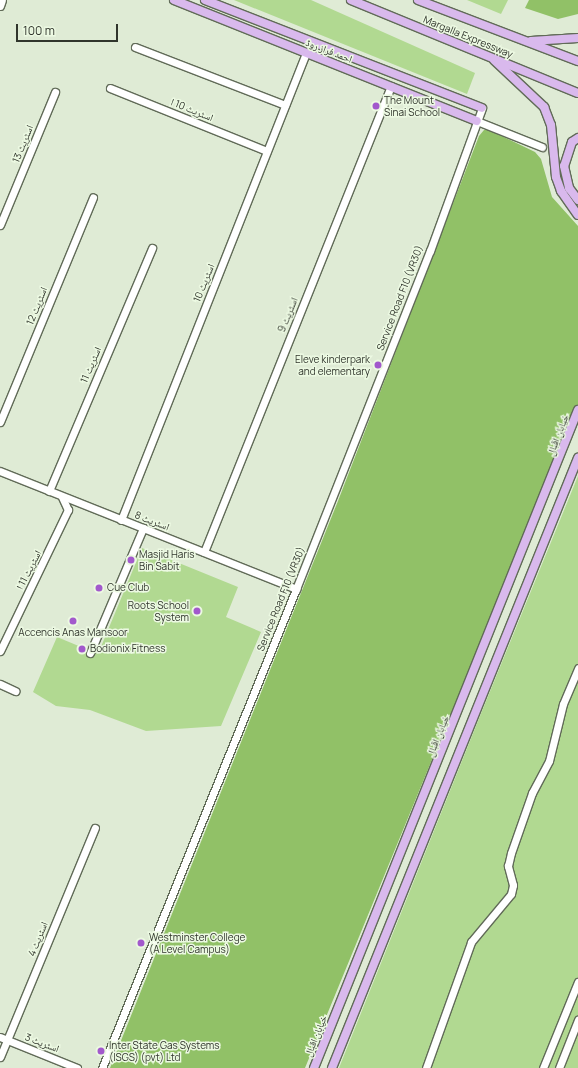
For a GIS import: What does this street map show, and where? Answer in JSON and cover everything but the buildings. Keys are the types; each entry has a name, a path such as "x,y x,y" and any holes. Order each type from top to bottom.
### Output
{"main road":[{"name":"احمد فراز روڈ","path":"174,0 477,121"},
{"name":"احمد فراز روڈ","path":"205,0 215,2 482,108"},
{"name":"Margalla Expressway","path":"351,0 578,93"},
{"name":"Margalla Expressway","path":"418,0 578,61"},
{"path":"524,41 578,38"},
{"path":"491,58 544,107 551,125 556,177 560,191 578,215"},
{"path":"578,138 572,142 564,166 569,188 578,200"},
{"name":"خیابان اقبال","path":"314,1068 578,410"},
{"path":"332,1068 578,458"}],"street":[{"path":"0,6 2,0"},
{"path":"135,47 285,105"},
{"name":"اسٹریٹ 10","path":"121,520 306,53"},
{"name":"اسٹریٹ 9","path":"204,552 391,86"},
{"name":"اسٹریٹ 10 ا","path":"110,88 267,151"},
{"name":"اسٹریٹ 13","path":"0,225 55,92"},
{"name":"Service Road F10 (VR30)","path":"102,1068 296,590 473,135 482,108"},
{"path":"477,121 542,147"},
{"name":"اسٹریٹ 12","path":"0,422 93,197"},
{"name":"اسٹریٹ 11","path":"49,490 152,248"},
{"name":"اسٹریٹ 8","path":"0,471 296,590"},
{"name":"اسٹریٹ 11 ا","path":"0,651 68,510 62,497"},
{"path":"90,653 142,528"},
{"path":"426,1068 471,942 511,894 513,885 508,866 511,853 532,793 549,761 563,704 578,668"},
{"path":"0,684 15,691"},
{"name":"اسٹریٹ 4","path":"0,1057 95,828"},
{"path":"543,1068 578,982"},
{"path":"559,1068 578,1020"},
{"name":"اسٹریٹ 3","path":"0,1037 77,1068"}],"green space":[{"path":"234,0 311,0 475,73 467,94"},
{"path":"467,0 508,0 501,14"},
{"path":"529,0 578,0 578,14 558,19 525,8"},
{"path":"484,130 489,130 535,152 541,159 552,197 578,226 578,405 305,1068 110,1068 338,501 479,136"},
{"path":"578,476 578,1068 339,1068 480,716"},
{"path":"142,548 238,587 226,617 261,632 221,726 146,731 90,710 56,706 33,692 57,637 98,654"}],"place":[{"name":"The Mount Sinai School","path":"376,106"},
{"name":"Eleve kinderpark and elementary","path":"378,365"},
{"name":"Masjid Haris Bin Sabit","path":"131,560"},
{"name":"Cue Club","path":"99,588"},
{"name":"Roots School System","path":"197,611"},
{"name":"Accencis Anas Mansoor","path":"73,621"},
{"name":"Bodionix Fitness","path":"82,649"},
{"name":"Westminster College (A Level Campus)","path":"141,943"},
{"name":"Inter State Gas Systems (ISGS) (pvt) Ltd","path":"101,1051"}]}
